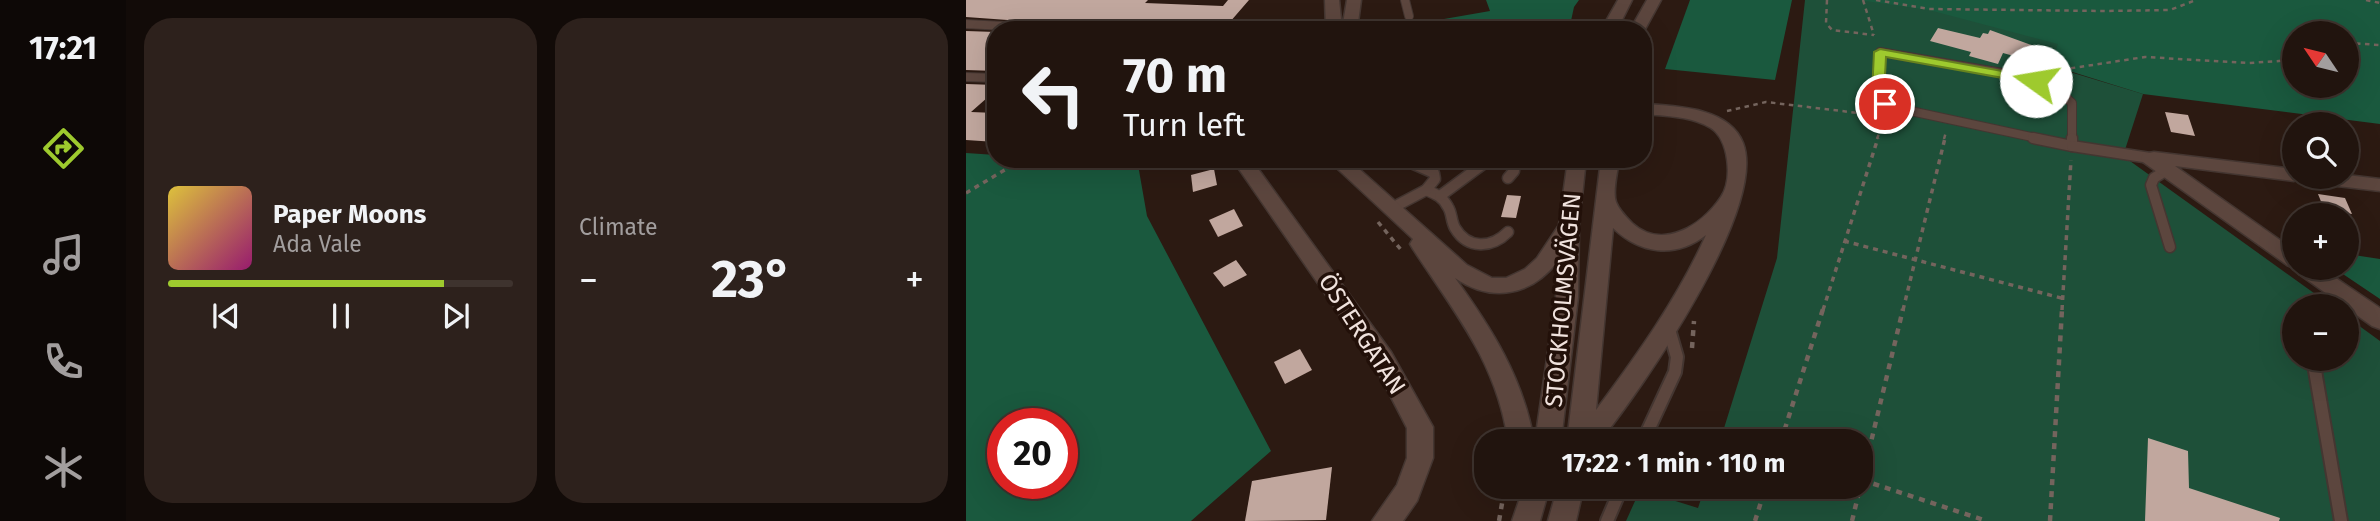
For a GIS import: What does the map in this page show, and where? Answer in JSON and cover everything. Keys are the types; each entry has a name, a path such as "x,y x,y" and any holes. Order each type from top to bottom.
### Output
{"main road":[{"path":"1332,0 1333,21"},
{"path":"1350,21 1354,0"},
{"path":"1614,21 1625,0"},
{"path":"1643,21 1654,0"},
{"path":"1594,429 1614,406 1710,255 1732,192 1738,158 1735,144 1728,134 1696,116 1652,110"},
{"path":"2150,158 2282,251"},
{"path":"2150,158 2282,174"},
{"name":"ÖSTERGATAN","path":"1247,168 1383,359 1420,427 1420,458 1408,492 1394,518"},
{"path":"1346,168 1466,275 1491,285 1519,283 1531,277 1552,257 1569,225"},
{"name":"STOCKHOLMSVÄGEN","path":"1550,429 1567,297 1569,225 1576,168"},
{"name":"STOCKHOLMSVÄGEN","path":"1584,429 1609,168"},
{"path":"2359,183 2380,185"},
{"path":"1606,202 1614,218 1630,235 1652,244 1664,245 1690,238 1703,230 1732,192"},
{"path":"1398,214 1471,315 1500,364 1518,429"},
{"path":"2320,280 2336,294"},
{"path":"2359,311 2380,320"},
{"path":"1523,499 1524,521"},
{"path":"1524,521 1532,499"},
{"path":"1562,521 1568,499"}],"lane":[{"path":"1405,0 1409,16"},
{"path":"966,24 987,25"},
{"path":"2072,146 2072,103 2053,86 2020,76 1880,52 1879,100 1892,107 2072,146 2150,158"},
{"path":"966,76 987,77"},
{"path":"1398,214 1436,179 1434,173 1424,168"},
{"path":"1440,196 1478,168"},
{"path":"1508,178 1514,168"},
{"path":"2167,170 2154,178 2151,185 2170,247"},
{"path":"1426,190 1440,196 1450,209 1450,221 1455,233 1468,242 1490,245 1502,241 1508,232"},
{"path":"1649,429 1675,372 1676,357 1667,324"},
{"path":"2316,371 2341,521"},
{"path":"1607,521 1616,499"}],"path":[{"path":"1827,0 1826,23 1832,30 1874,35"},
{"path":"1863,0 1880,52"},
{"path":"1876,0 1929,9 2105,11 2170,10 2196,0"},
{"path":"2366,0 2380,4"},
{"path":"2359,44 2380,45"},
{"path":"2020,76 2145,57 2249,63 2282,61"},
{"path":"1725,111 1766,102 1881,115 1883,122 1784,429"},
{"path":"1873,429 1950,120"},
{"path":"2050,521 2072,146"},
{"path":"966,193 1008,168"},
{"path":"1372,215 1409,260"},
{"path":"1844,241 2065,299"},
{"path":"1873,483 1987,521"},
{"path":"1499,521 1503,499"},
{"path":"1755,521 1762,499"},
{"path":"1852,521 1857,499"}],"green space":[{"path":"1486,0 1579,0 1574,7 1571,21 1432,21 1490,11"},
{"path":"1690,0 1792,0 1775,80 1665,69"},
{"path":"1805,0 2380,0 2359,21 2282,21 2282,35 2050,66 2143,94 2123,156 2282,270 2282,280 2296,280 2315,294 2282,294 2282,371 2359,371 2359,326 2380,341 2380,521 1626,521 1636,499 1669,499 1698,508 1701,499 1873,499 1873,429 1724,429 1777,258"},
{"path":"1858,0 2380,0 2380,124 2359,121 2359,112 2285,112 2143,94 2050,65 2058,44 1929,10"},
{"path":"966,153 987,154 987,168 1139,168 1147,216 1271,451 1191,521 966,521"},
{"path":"2359,256 2380,259 2380,299 2352,280 2359,280"}],"building":[{"path":"966,0 1148,0 1145,3 1223,6 1228,0 1249,0 1231,21 1023,21 966,17"},
{"path":"1938,28 1980,38 1990,30 2034,46 2028,60 2003,53 1998,64 1969,56 1971,52 1930,41"},
{"path":"966,31 987,32 987,71 966,70"},
{"path":"966,84 987,85 987,98 971,112 987,113 987,141 966,140"},
{"path":"2165,112 2188,115 2195,136 2171,132"},
{"path":"1214,169 1217,185 1193,192 1191,175"},
{"path":"2318,194 2345,198 2347,203 2322,203"},
{"path":"1507,195 1521,196 1516,218 1501,217"},
{"path":"1234,209 1243,226 1218,237 1209,220"},
{"path":"1236,260 1247,275 1224,287 1213,273"},
{"path":"1300,349 1312,370 1285,384 1274,362"},
{"path":"2148,438 2188,451 2189,488 2280,518 2279,521 2145,521"},
{"path":"1332,467 1326,520 1245,521 1252,481"}],"route":[{"path":"1885,104 1879,100 1878,94 1880,52 2036,81"}]}
